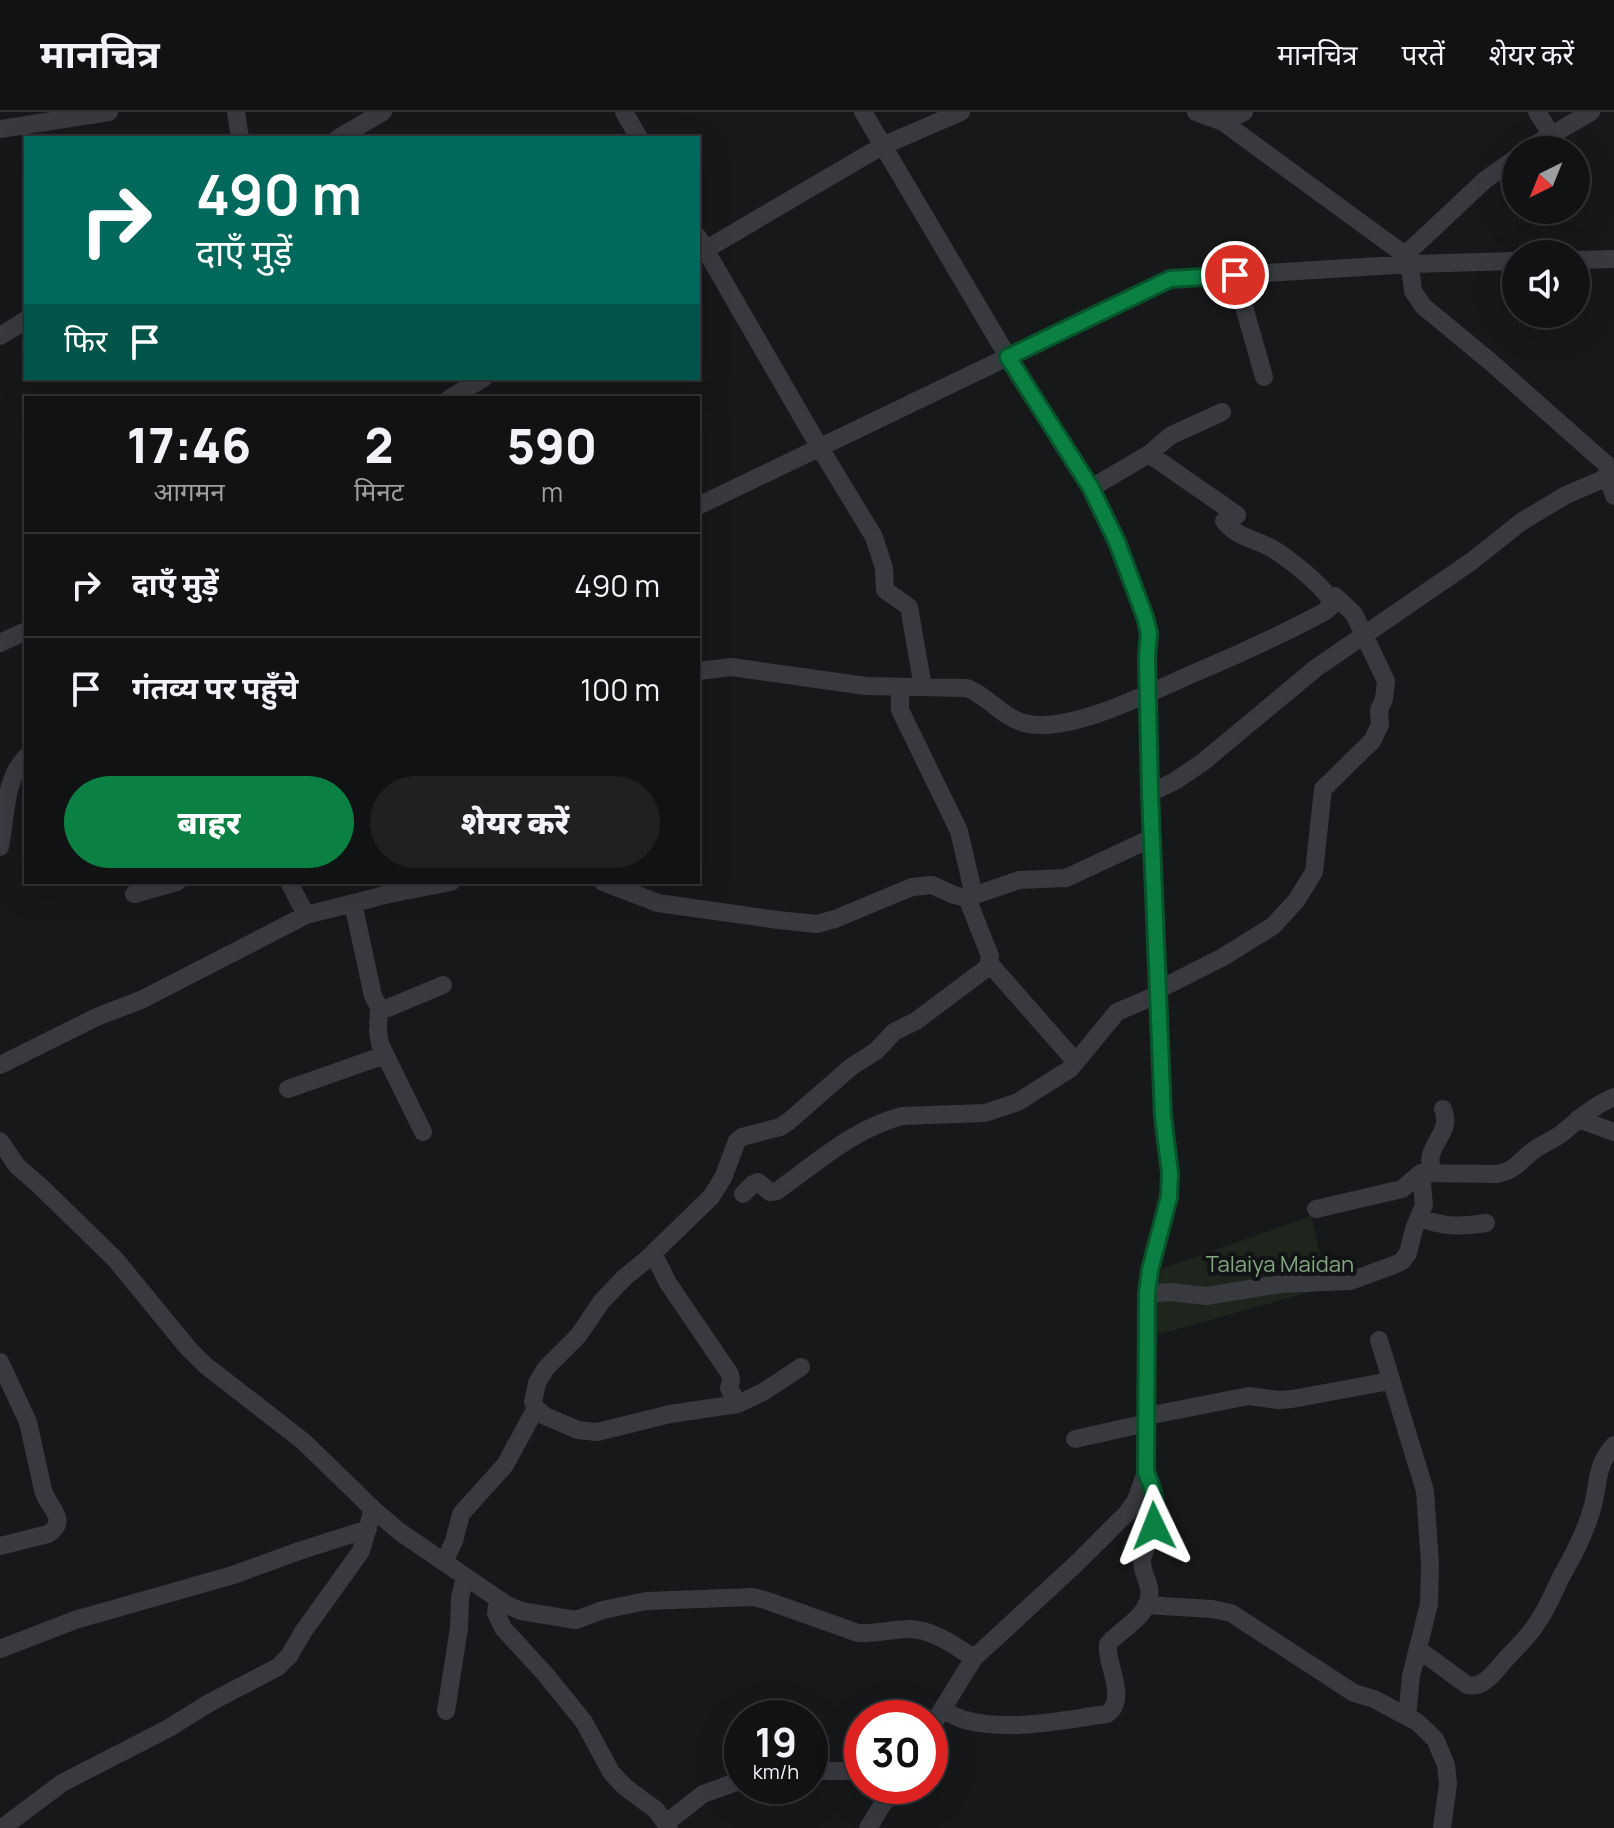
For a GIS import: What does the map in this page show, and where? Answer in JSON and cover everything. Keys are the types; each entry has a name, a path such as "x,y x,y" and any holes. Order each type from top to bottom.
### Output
{"street":[{"path":"0,129 109,112"},
{"path":"236,112 240,136"},
{"path":"624,112 638,136"},
{"path":"863,112 1008,357 1091,488 1110,527 1149,633 1150,793 1163,1117 1170,1173 1169,1197 1147,1294 1146,1472 1136,1500 1127,1513 974,1658 948,1700"},
{"path":"923,687 909,607 885,590 884,568 874,537 700,247 882,146 961,112"},
{"path":"1196,112 1223,122 1409,259 1413,291 1423,306 1493,364 1612,472 1614,496"},
{"path":"1223,122 1244,112"},
{"path":"1537,112 1551,134"},
{"path":"1548,136 1591,112"},
{"path":"341,136 375,114"},
{"path":"1409,259 1485,180 1502,168"},
{"path":"700,505 1170,279 1409,259 1502,261"},
{"path":"1590,260 1614,259"},
{"path":"1235,275 1264,377"},
{"path":"0,336 24,321"},
{"path":"453,396 481,380"},
{"path":"1091,488 1149,454 1176,432 1222,412"},
{"path":"700,671 731,667 866,686 967,688 976,691 1014,719 1041,725 1069,722 1119,706 1254,647 1330,607 1330,599 1324,590 1282,556 1232,531 1230,518 1149,454"},
{"path":"1150,793 1203,762 1316,668 1472,561 1521,522 1612,472"},
{"path":"743,1194 758,1182 770,1192 777,1191 844,1143 868,1128 892,1119 985,1113 1018,1102 1062,1076 1117,1012 1223,957 1273,926 1296,901 1314,872 1323,789 1372,741 1380,725 1379,710 1386,681 1354,614 1335,596"},
{"path":"0,643 24,632"},
{"path":"801,1367 738,1404 670,1414 597,1432 578,1430 545,1416 533,1402 546,1368 578,1336 602,1301 711,1197 723,1178 737,1141 788,1122 851,1067 876,1051 894,1032 916,1021 988,967 990,956 971,897 959,831 900,710 900,687"},
{"path":"0,847 2,820 11,784 24,759"},
{"path":"608,884 658,903 809,924 835,919 912,887 932,885 954,895 971,897 1019,880 1066,878 1152,838"},
{"path":"134,894 170,884"},
{"path":"290,884 306,915"},
{"path":"0,1065 99,1016 141,1000 306,915 442,884"},
{"path":"353,903 373,996 379,1007 378,1031 385,1055 423,1132"},
{"path":"989,963 1076,1062"},
{"path":"379,1007 388,1008 443,985"},
{"path":"288,1089 385,1055"},
{"path":"1316,1209 1402,1189 1428,1173 1497,1174 1507,1171 1614,1097"},
{"path":"1147,1294 1170,1292 1206,1296 1281,1284 1350,1281 1402,1261 1408,1253 1424,1205 1430,1160 1445,1128 1447,1118 1443,1109"},
{"path":"1578,1119 1614,1132"},
{"path":"0,1141 17,1166 115,1259 188,1348 212,1371 303,1441 400,1532 498,1599 521,1611 576,1620 603,1610 646,1601 758,1598 858,1633 921,1630 974,1658"},
{"path":"1420,1218 1457,1227 1486,1223"},
{"path":"653,1253 668,1283 730,1374 729,1388 738,1404"},
{"path":"1379,1340 1425,1491 1430,1564 1429,1604 1411,1676 1407,1717"},
{"path":"0,1362 28,1422 45,1499 59,1523 48,1534 0,1546"},
{"path":"1075,1439 1249,1396 1292,1399 1390,1381"},
{"path":"444,1562 461,1514 505,1465 536,1408"},
{"path":"1418,1649 1467,1685 1479,1685 1489,1677 1536,1625 1548,1604 1583,1535 1596,1497 1598,1471 1614,1445"},
{"path":"948,1713 964,1720 983,1723 1028,1725 1107,1714 1114,1709 1115,1687 1108,1644 1139,1615 1148,1594 1142,1564 1154,1526 1156,1504 1146,1472"},
{"path":"2,1828 62,1783 278,1667 289,1656 361,1551 373,1509"},
{"path":"0,1649 75,1620 233,1575 368,1529"},
{"path":"446,1711 465,1576"},
{"path":"1148,1594 1231,1613 1354,1693 1374,1699 1417,1722 1435,1739 1446,1765 1448,1784 1442,1828"},
{"path":"498,1599 496,1613 503,1628 580,1716 611,1772 625,1787 656,1810 667,1826 703,1794 724,1786"},
{"path":"868,1828 883,1804"}],"green space":[{"name":"Talaiya Maidan","path":"1311,1216 1328,1287 1153,1336 1161,1269"}],"route":[{"path":"1154,1526 1156,1504 1146,1472 1147,1294 1169,1197 1170,1173 1163,1117 1150,793 1149,633 1117,542 1091,488 1008,357 1170,279 1235,275"}]}
